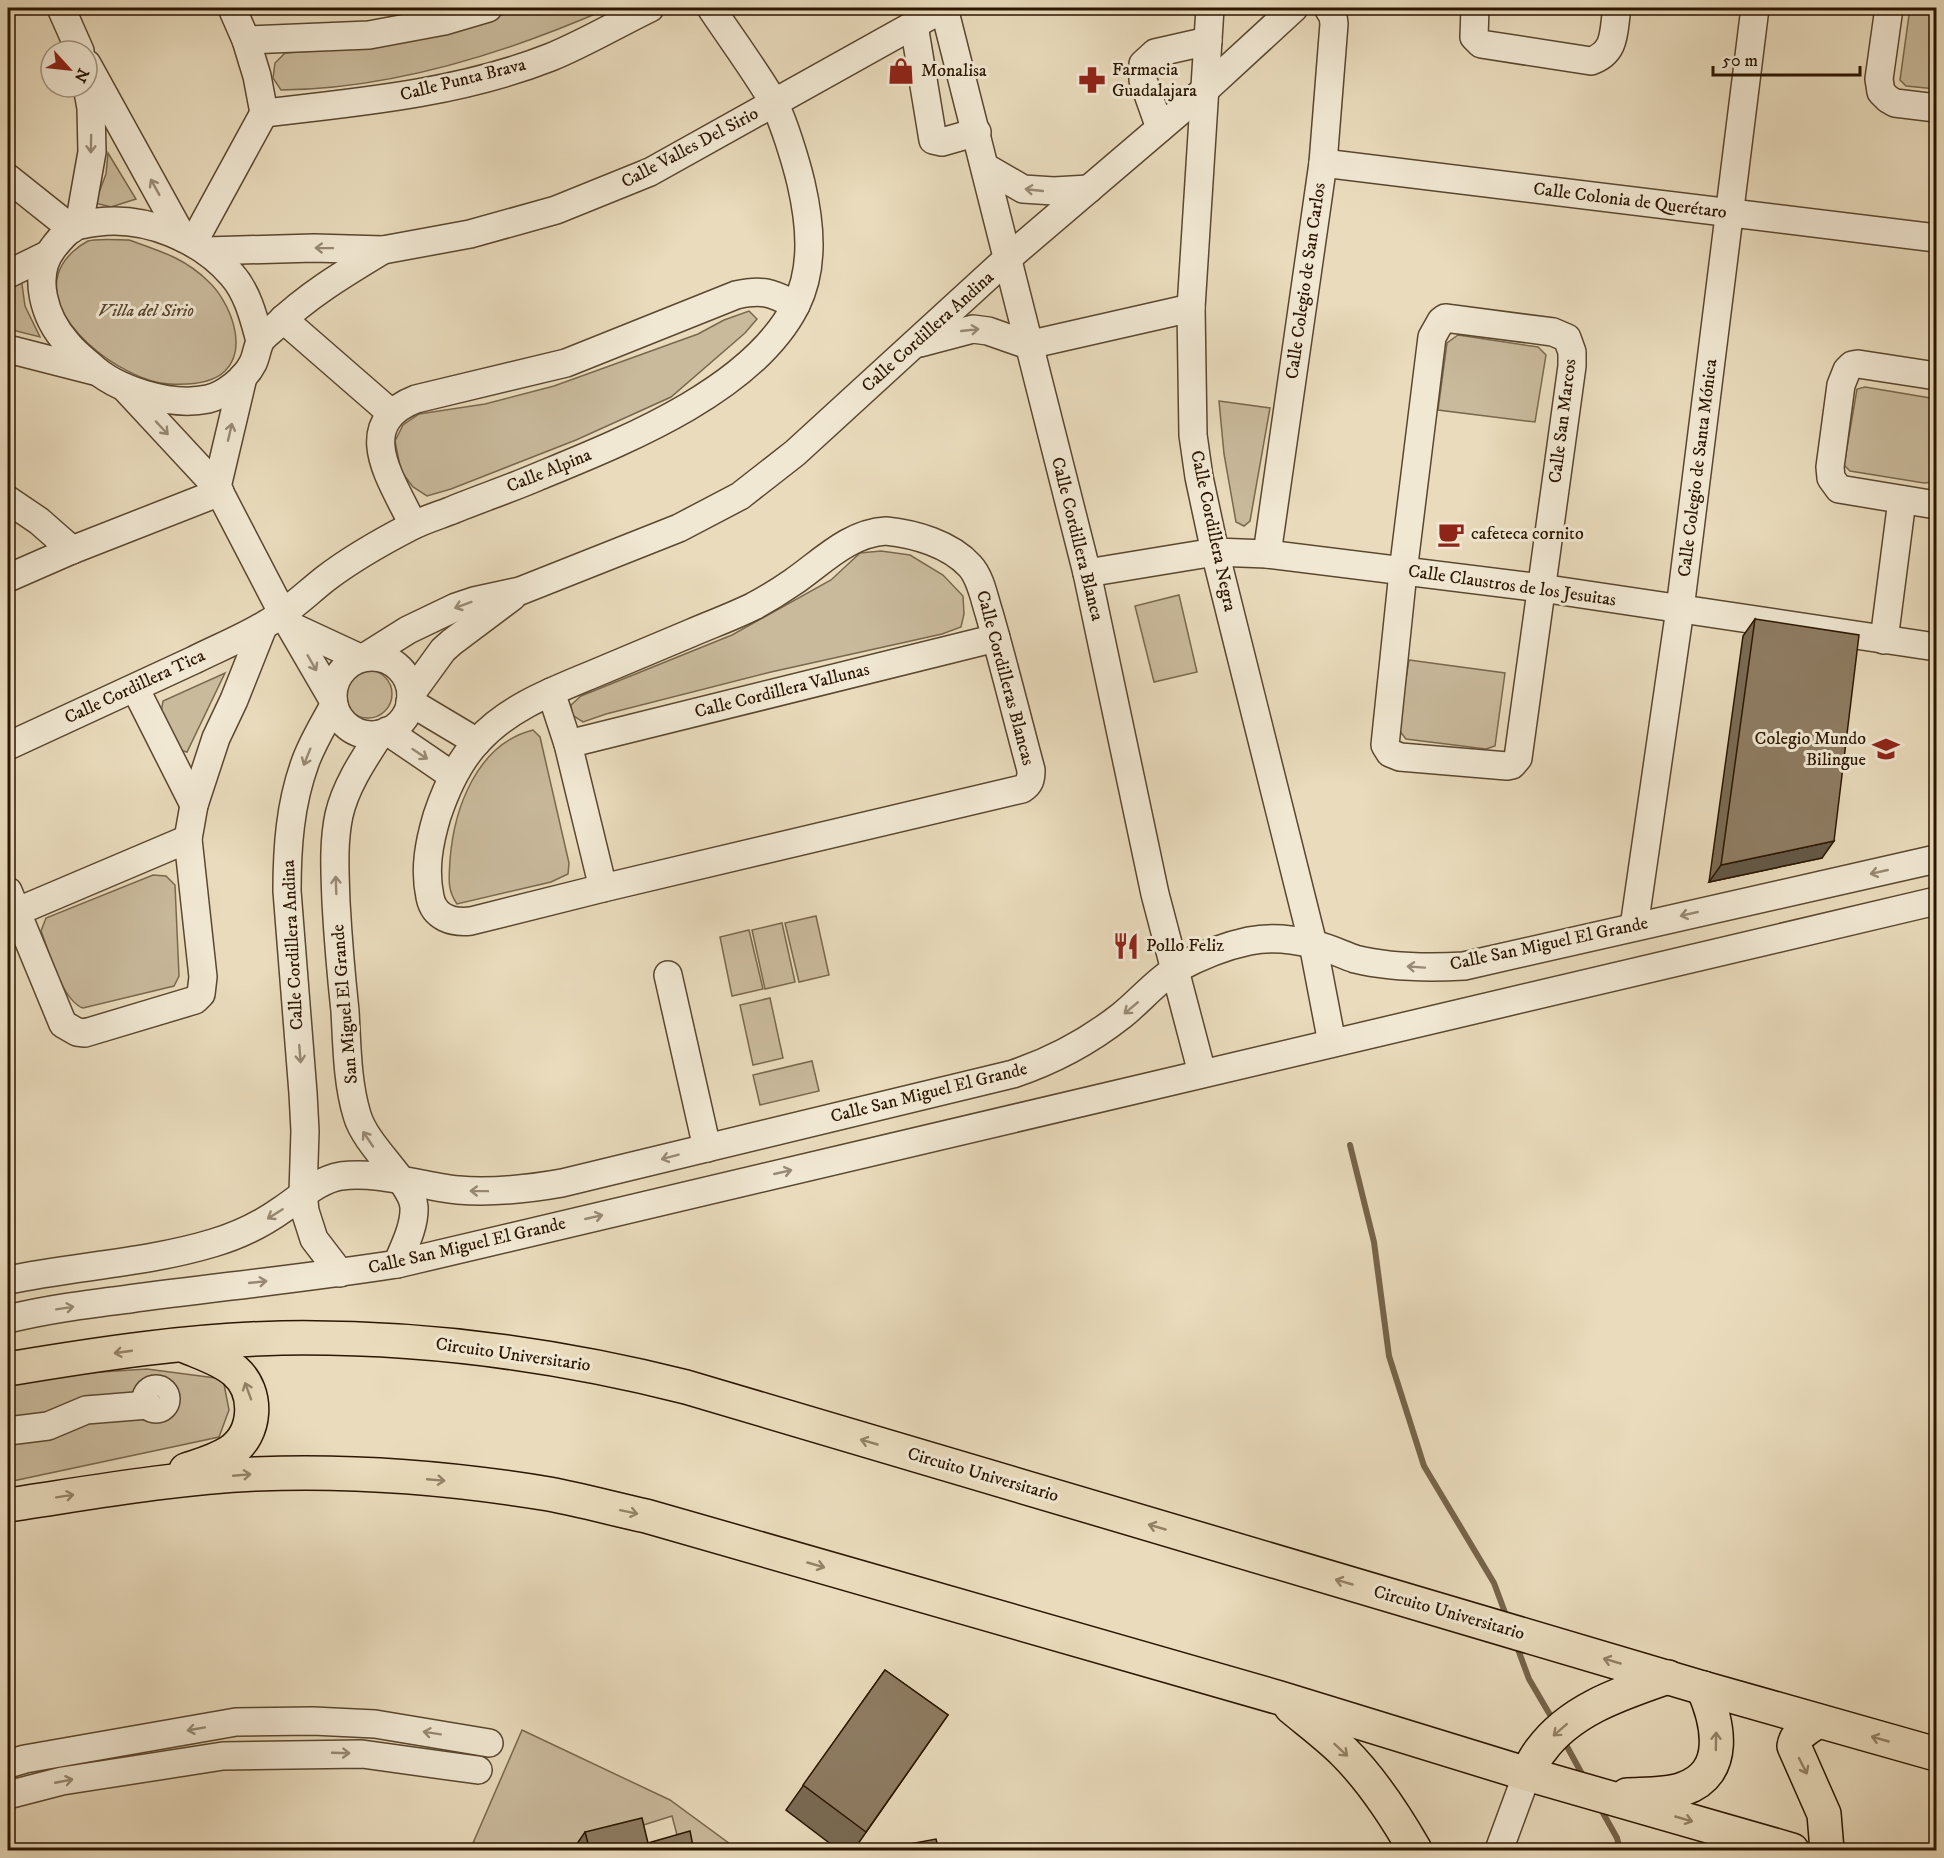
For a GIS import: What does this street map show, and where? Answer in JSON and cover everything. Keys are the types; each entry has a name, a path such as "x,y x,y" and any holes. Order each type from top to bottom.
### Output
{"main road":[{"name":"Circuito Universitario","path":"8,1369 181,1344 283,1338 418,1342 492,1350 629,1373 698,1391 1703,1688 1936,1754"},
{"path":"142,1484 215,1460 231,1451 246,1433 252,1418 252,1404 243,1380 234,1370 181,1344"},
{"path":"8,1505 142,1484 255,1474 336,1474 470,1483 551,1495 646,1516 1280,1698 1527,1774 1792,1851"},
{"path":"1527,1774 1539,1751 1575,1718 1621,1693 1668,1677"},
{"path":"1604,1796 1668,1793 1696,1783 1706,1773 1717,1746 1714,1713 1703,1688"},
{"path":"1280,1698 1344,1752 1367,1777 1398,1821 1415,1851"},
{"path":"1818,1721 1800,1733 1794,1741 1794,1746 1824,1814 1827,1851"}],"street":[{"path":"61,8 75,39"},
{"path":"194,244 264,113 257,76 246,40 232,8"},
{"path":"246,40 369,35 444,21 488,8"},
{"name":"Calle Punta Brava","path":"264,113 377,101 502,73 552,57 650,8"},
{"name":"Calle Alpina","path":"279,622 328,577 362,553 413,525 565,465 657,425 685,409 732,376 762,350 783,327 796,305 808,265 807,210 798,173 775,103 711,8"},
{"name":"Calle Valles Del Sirio","path":"194,244 383,250 470,234 556,210 650,172 944,8"},
{"name":"Calle Cordillera Blanca","path":"944,8 1087,573 1155,894 1202,1073"},
{"name":"Calle Cordillera Negra","path":"1210,8 1191,308 1193,435 1199,477 1215,552 1313,944 1332,1043"},
{"name":"Calle Cordillera Andina","path":"362,658 408,630 456,607 520,591 679,528 740,496 795,453 1008,258 1206,89 1294,8"},
{"name":"Calle Colegio de San Carlos","path":"1267,554 1323,163 1334,24 1333,16 1328,8"},
{"path":"1475,8 1474,37 1484,45 1591,61 1601,57 1611,47 1617,8"},
{"name":"Calle Colegio de Santa Mónica","path":"1634,927 1680,609 1755,8"},
{"path":"1890,8 1879,79 1881,92 1894,103 1936,108"},
{"path":"914,25 933,140 942,142 977,132"},
{"path":"1160,128 1143,80 1143,64 1155,53 1208,40"},
{"path":"99,84 194,244"},
{"path":"75,227 92,152 89,99"},
{"name":"Calle Colonia de Querétaro","path":"1323,163 1936,238"},
{"path":"985,167 1023,189 1054,191 1089,189"},
{"path":"8,178 75,227"},
{"path":"8,274 47,255 62,236 75,227 111,221 137,223 166,230 194,244 234,276 245,296 260,341 252,365 243,377 228,389 208,399 178,402 140,393 96,371 8,349"},
{"name":"Calle Valles Del Sirio","path":"260,341 320,288 383,250"},
{"path":"47,255 42,295 50,318 66,342 96,371"},
{"path":"413,525 383,459 380,446 382,426 401,404 566,363 736,295 757,290 778,296 796,305"},
{"path":"913,345 973,329 988,331 1028,345 1191,308"},
{"name":"Calle San Marcos","path":"1445,318 1553,332 1567,338 1570,343 1572,366 1540,588 1516,761 1507,766 1400,757 1390,753 1385,745 1403,572 1432,337 1445,318"},
{"path":"283,319 391,413"},
{"path":"1936,376 1852,365 1847,370 1841,385 1830,466 1833,484 1839,489 1936,505"},
{"path":"218,489 243,377"},
{"path":"122,385 218,489 279,622 333,703 341,720 347,726 363,734 384,732 402,720 410,698 404,673 396,665 376,657 362,658 342,670 333,689 333,703"},
{"path":"8,578 218,489"},
{"path":"8,500 39,521 72,550"},
{"path":"1884,640 1902,500"},
{"name":"Calle Cordilleras Blancas","path":"874,532 898,532 941,546 959,557 971,567 979,581 996,638 1031,770 1029,782 1022,789 471,921 460,922 444,918 435,910 430,900 427,881 428,860 437,817 453,776 477,742 507,715 552,692 753,606 790,584 849,541 874,532"},
{"name":"Calle Claustros de los Jesuitas","path":"1087,573 1215,552 1267,554 1540,588 1936,647"},
{"name":"Calle Cordillera Andina","path":"410,698 443,650 520,591"},
{"path":"279,622 362,658"},
{"path":"188,839 12,901 63,1023 69,1029 85,1033 195,1000 201,994 204,977 188,839 194,805 216,738 234,699 279,622"},
{"name":"Calle Cordillera Tica","path":"8,746 279,622"},
{"name":"Calle Cordillera Vallunas","path":"568,744 996,638"},
{"path":"135,688 194,805"},
{"path":"552,692 568,744 603,888"},
{"path":"410,698 477,742"},
{"name":"Calle Cordillera Andina","path":"303,1193 305,1131 287,891 287,859 291,820 305,763 333,703"},
{"path":"384,732 453,776"},
{"name":"San Miguel El Grande","path":"384,732 354,778 339,815 335,840 335,878 350,1071 356,1113 362,1131 411,1197 414,1212 397,1264"},
{"name":"Calle San Miguel El Grande","path":"8,1280 157,1256 214,1243 256,1226 303,1193 338,1177 375,1175 401,1181 482,1192 526,1189 602,1175 1013,1074 1056,1058 1090,1038 1121,1016 1175,970 1216,951 1250,941 1281,939 1313,944 1356,959 1394,966 1427,968 1464,966 1936,859"},
{"name":"Calle San Miguel El Grande","path":"8,1319 77,1306 397,1264 1936,901"},
{"path":"668,975 707,1148"},
{"path":"303,1193 305,1211 314,1239 340,1273"},
{"path":"8,1431 48,1426 86,1410 148,1405"},
{"path":"298,1755 313,1721"},
{"path":"35,1788 16,1761 236,1722 313,1721 375,1724 489,1743"},
{"path":"236,1722 239,1756"},
{"path":"8,1795 62,1781 212,1757 362,1754 478,1770"},
{"path":"1499,1851 1527,1774"}],"green space":[{"path":"524,8 609,8 491,53 407,75 323,88 281,90 273,78 275,63 285,53 338,49 492,18"},
{"path":"1910,8 1936,8 1936,89 1906,86 1900,80"},
{"path":"108,153 136,199 111,207 95,203 106,174"},
{"name":"Villa del Sirio","path":"129,240 172,256 191,267 216,290 229,312 236,337 232,361 220,375 191,384 169,384 150,380 129,372 108,359 71,325 60,305 56,285 64,262 88,241"},
{"path":"21,277 25,306 40,337 8,329 8,283"},
{"path":"749,311 757,319 745,333 671,397 576,440 451,489 427,496 413,487 401,471 395,441 403,425 419,414 485,404 554,386 698,334 724,320"},
{"path":"1458,335 1538,347 1546,355 1535,422 1438,410 1447,343"},
{"path":"1865,387 1936,399 1934,482 1924,483 1850,471 1844,465 1857,389"},
{"path":"1219,401 1270,408 1250,521 1244,526 1236,522 1224,454"},
{"path":"881,551 910,555 943,575 963,596 964,614 961,627 942,634 771,672 606,714 583,722 572,715 571,705 581,696 732,635 831,580 860,553"},
{"path":"1179,595 1197,672 1154,682 1135,606"},
{"path":"1409,660 1505,673 1495,746 1486,749 1406,739 1398,729"},
{"path":"363,670 373,670 385,677 392,689 392,699 385,711 373,718 363,718 348,707 344,699 344,689 355,674"},
{"path":"225,673 187,752 179,750 161,713 163,701"},
{"path":"533,730 540,737 569,863 568,874 551,882 457,904 450,889 449,878 452,840 463,800 483,764 497,749 514,737"},
{"path":"153,875 166,876 175,885 179,976 174,986 83,1008 75,1004 57,974 41,931 46,918"},
{"path":"816,916 829,975 799,982 785,923"},
{"path":"782,923 795,982 765,989 752,930"},
{"path":"749,930 763,989 732,996 720,937"},
{"path":"770,998 783,1058 753,1065 740,1005"},
{"path":"812,1061 819,1091 760,1105 753,1075"},
{"path":"147,1369 223,1379 229,1410 219,1437 8,1482 8,1378"},
{"path":"522,1730 670,1800 730,1844 731,1850 681,1850 672,1816 564,1850 470,1850"}],"building":[{"path":"1755,619 1859,635 1834,841 1721,865"},
{"path":"885,1670 948,1715 866,1832 803,1785"},
{"path":"642,1818 648,1843 690,1831 694,1851 590,1851 585,1832"},
{"path":"936,1839 939,1851 883,1851 882,1849"}],"waterway":[{"path":"1350,1145 1374,1242 1389,1356 1424,1466 1494,1583 1507,1618"},
{"path":"1516,1644 1529,1679 1553,1720"},
{"path":"1564,1741 1582,1774"},
{"path":"1603,1813 1617,1838 1620,1850"}],"place":[{"name":"Monalisa","path":"901,71"},
{"name":"Farmacia Guadalajara","path":"1092,80"},
{"name":"cafeteca cornito","path":"1451,534"},
{"name":"Colegio Mundo Bilingue","path":"1886,749"},
{"name":"Pollo Feliz","path":"1126,946"}]}
